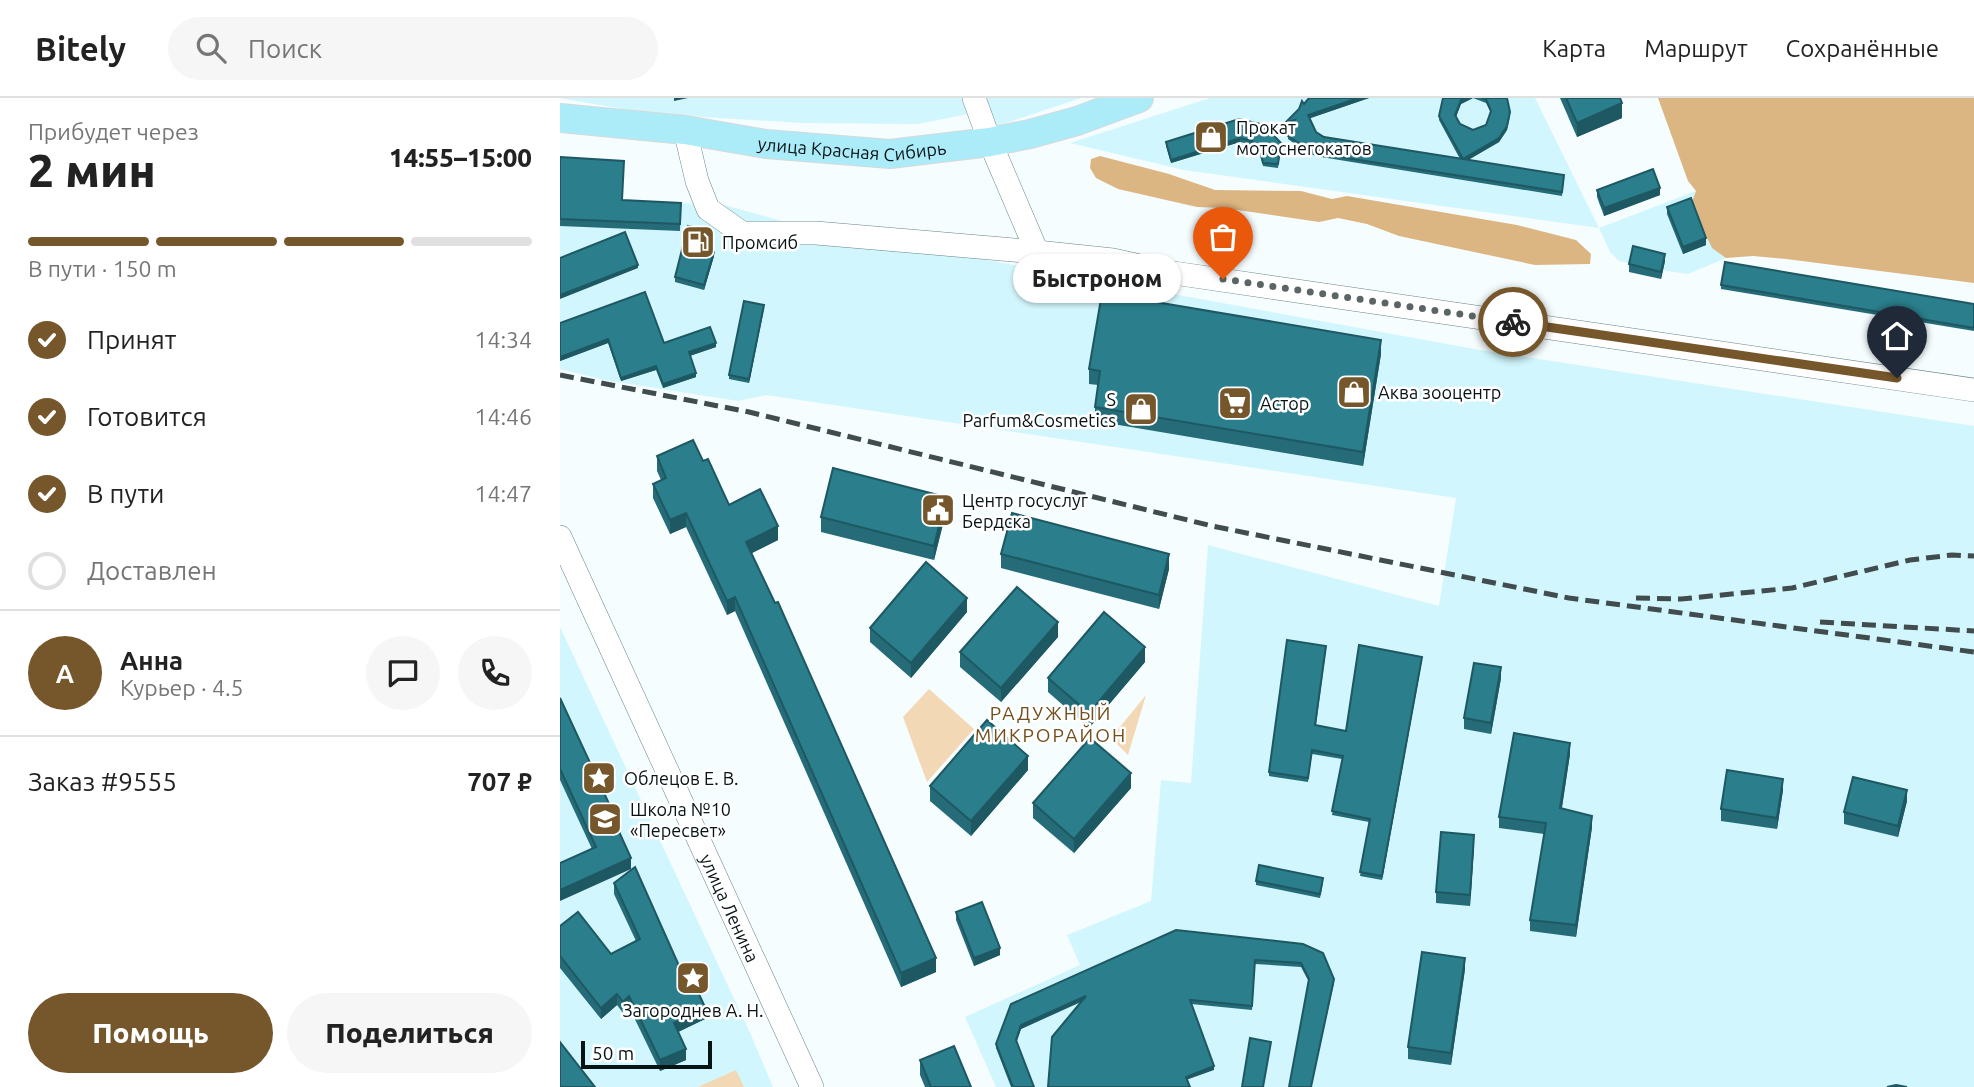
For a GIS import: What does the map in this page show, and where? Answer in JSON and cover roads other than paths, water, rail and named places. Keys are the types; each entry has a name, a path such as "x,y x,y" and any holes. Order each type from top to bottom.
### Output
{"main road":[{"name":"улица Красная Сибирь","path":"560,118 685,131 766,144 891,154 990,142 1077,121 1139,98"}],"street":[{"path":"974,98 1037,252"},
{"path":"685,131 697,181 708,209 742,233 816,233 1113,260 1167,272 1974,390"},
{"name":"улица Ленина","path":"560,537 812,1087"}],"railway":[{"path":"560,375 749,412 1212,526 1569,598 1974,652"},
{"path":"1636,598 1681,599 1792,588 1910,560 1952,555 1974,556"},
{"path":"1820,622 1974,631"}],"place":[{"name":"Прокат мотоснегокатов","path":"1211,137"},
{"name":"Промсиб","path":"698,242"},
{"name":"Быстроном","path":"1223,279"},
{"name":"Аква зооцентр","path":"1354,392"},
{"name":"Астор","path":"1235,403"},
{"name":"S Parfum&Cosmetics","path":"1141,409"},
{"name":"Центр госуслуг Бердска","path":"938,510"},
{"name":"Облецов Е. В.","path":"599,778"},
{"name":"Школа №10 «Пересвет»","path":"605,819"},
{"name":"Загороднев А. Н.","path":"693,978"}],"district":[{"name":"РАДУЖНЫЙ МИКРОРАЙОН","path":"1051,724"}]}
